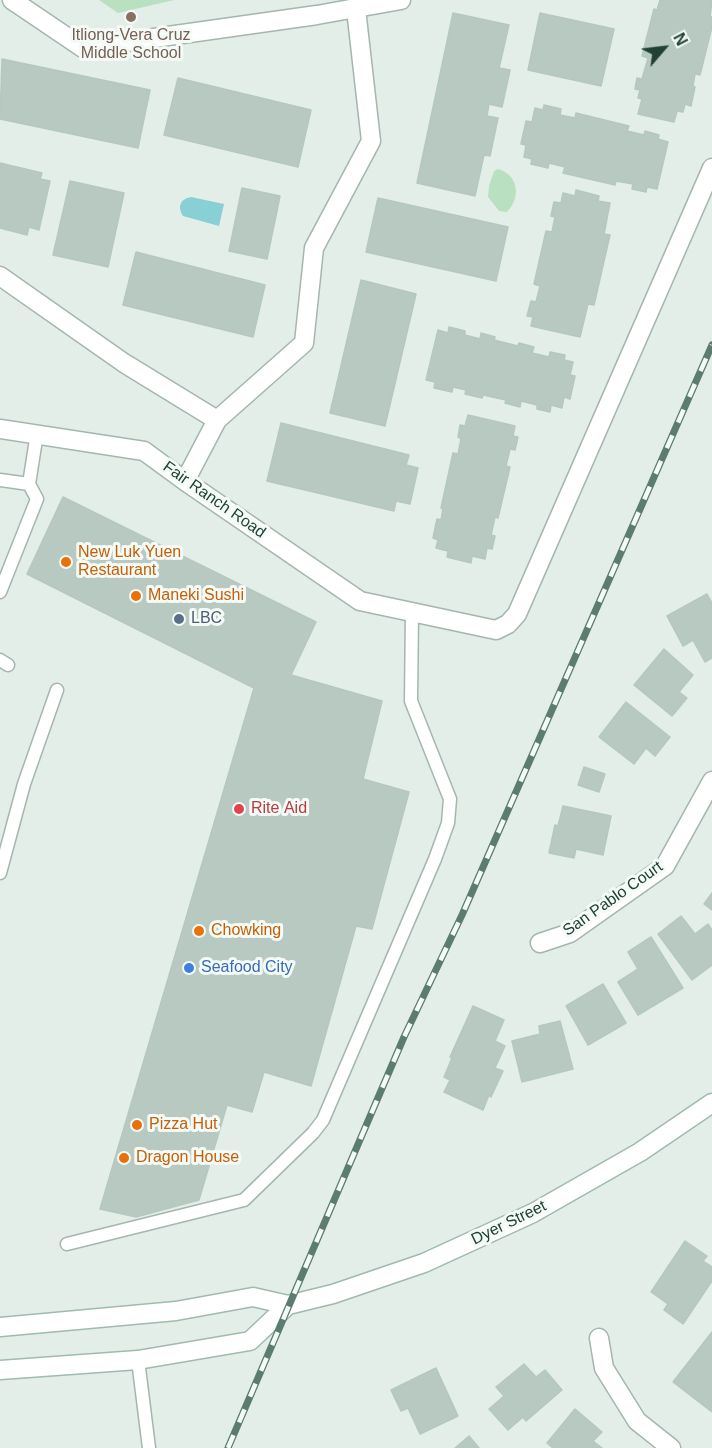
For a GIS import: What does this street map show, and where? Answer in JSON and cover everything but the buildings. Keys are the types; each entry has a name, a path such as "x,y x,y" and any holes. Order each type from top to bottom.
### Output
{"street":[{"path":"12,0 83,48 356,9 401,0"},
{"path":"185,481 217,420 304,344 315,248 371,141 356,9"},
{"name":"Fair Ranch Road","path":"0,429 144,451 360,601 496,630 508,624 516,614 712,168"},
{"path":"0,276 124,363 217,420"},
{"name":"San Pablo Court","path":"540,943 570,933 665,866 712,781"},
{"name":"Dyer Street","path":"0,1327 176,1311 253,1297 288,1305 333,1294 424,1263 533,1213 640,1152 712,1103"},
{"name":"Dyer Street","path":"0,1370 138,1360 250,1341 288,1305"},
{"path":"599,1338 604,1368 637,1421 670,1448"}],"lane":[{"path":"0,592 37,500 29,484 37,433"},
{"path":"0,480 29,484"},
{"path":"67,1244 244,1200 314,1133 323,1120 435,859 448,823 450,799 411,701 412,612"},
{"path":"0,873 24,784 57,690"},
{"path":"138,1360 149,1448"}],"green space":[{"path":"99,0 174,0 118,13"},
{"path":"498,169 510,176 516,188 514,200 507,212 499,211 488,197 494,171"}],"water":[{"path":"191,197 224,204 219,226 183,216 180,210 181,204"}],"railway":[{"path":"228,1448 404,1037 462,915 712,345"}],"place":[{"name":"Itliong-Vera Cruz Middle School","path":"131,17"},
{"name":"New Luk Yuen Restaurant","path":"66,562"},
{"name":"Maneki Sushi","path":"136,596"},
{"name":"LBC","path":"179,619"},
{"name":"Rite Aid","path":"239,809"},
{"name":"Chowking","path":"199,931"},
{"name":"Seafood City","path":"189,968"},
{"name":"Pizza Hut","path":"137,1125"},
{"name":"Dragon House","path":"124,1158"}]}
